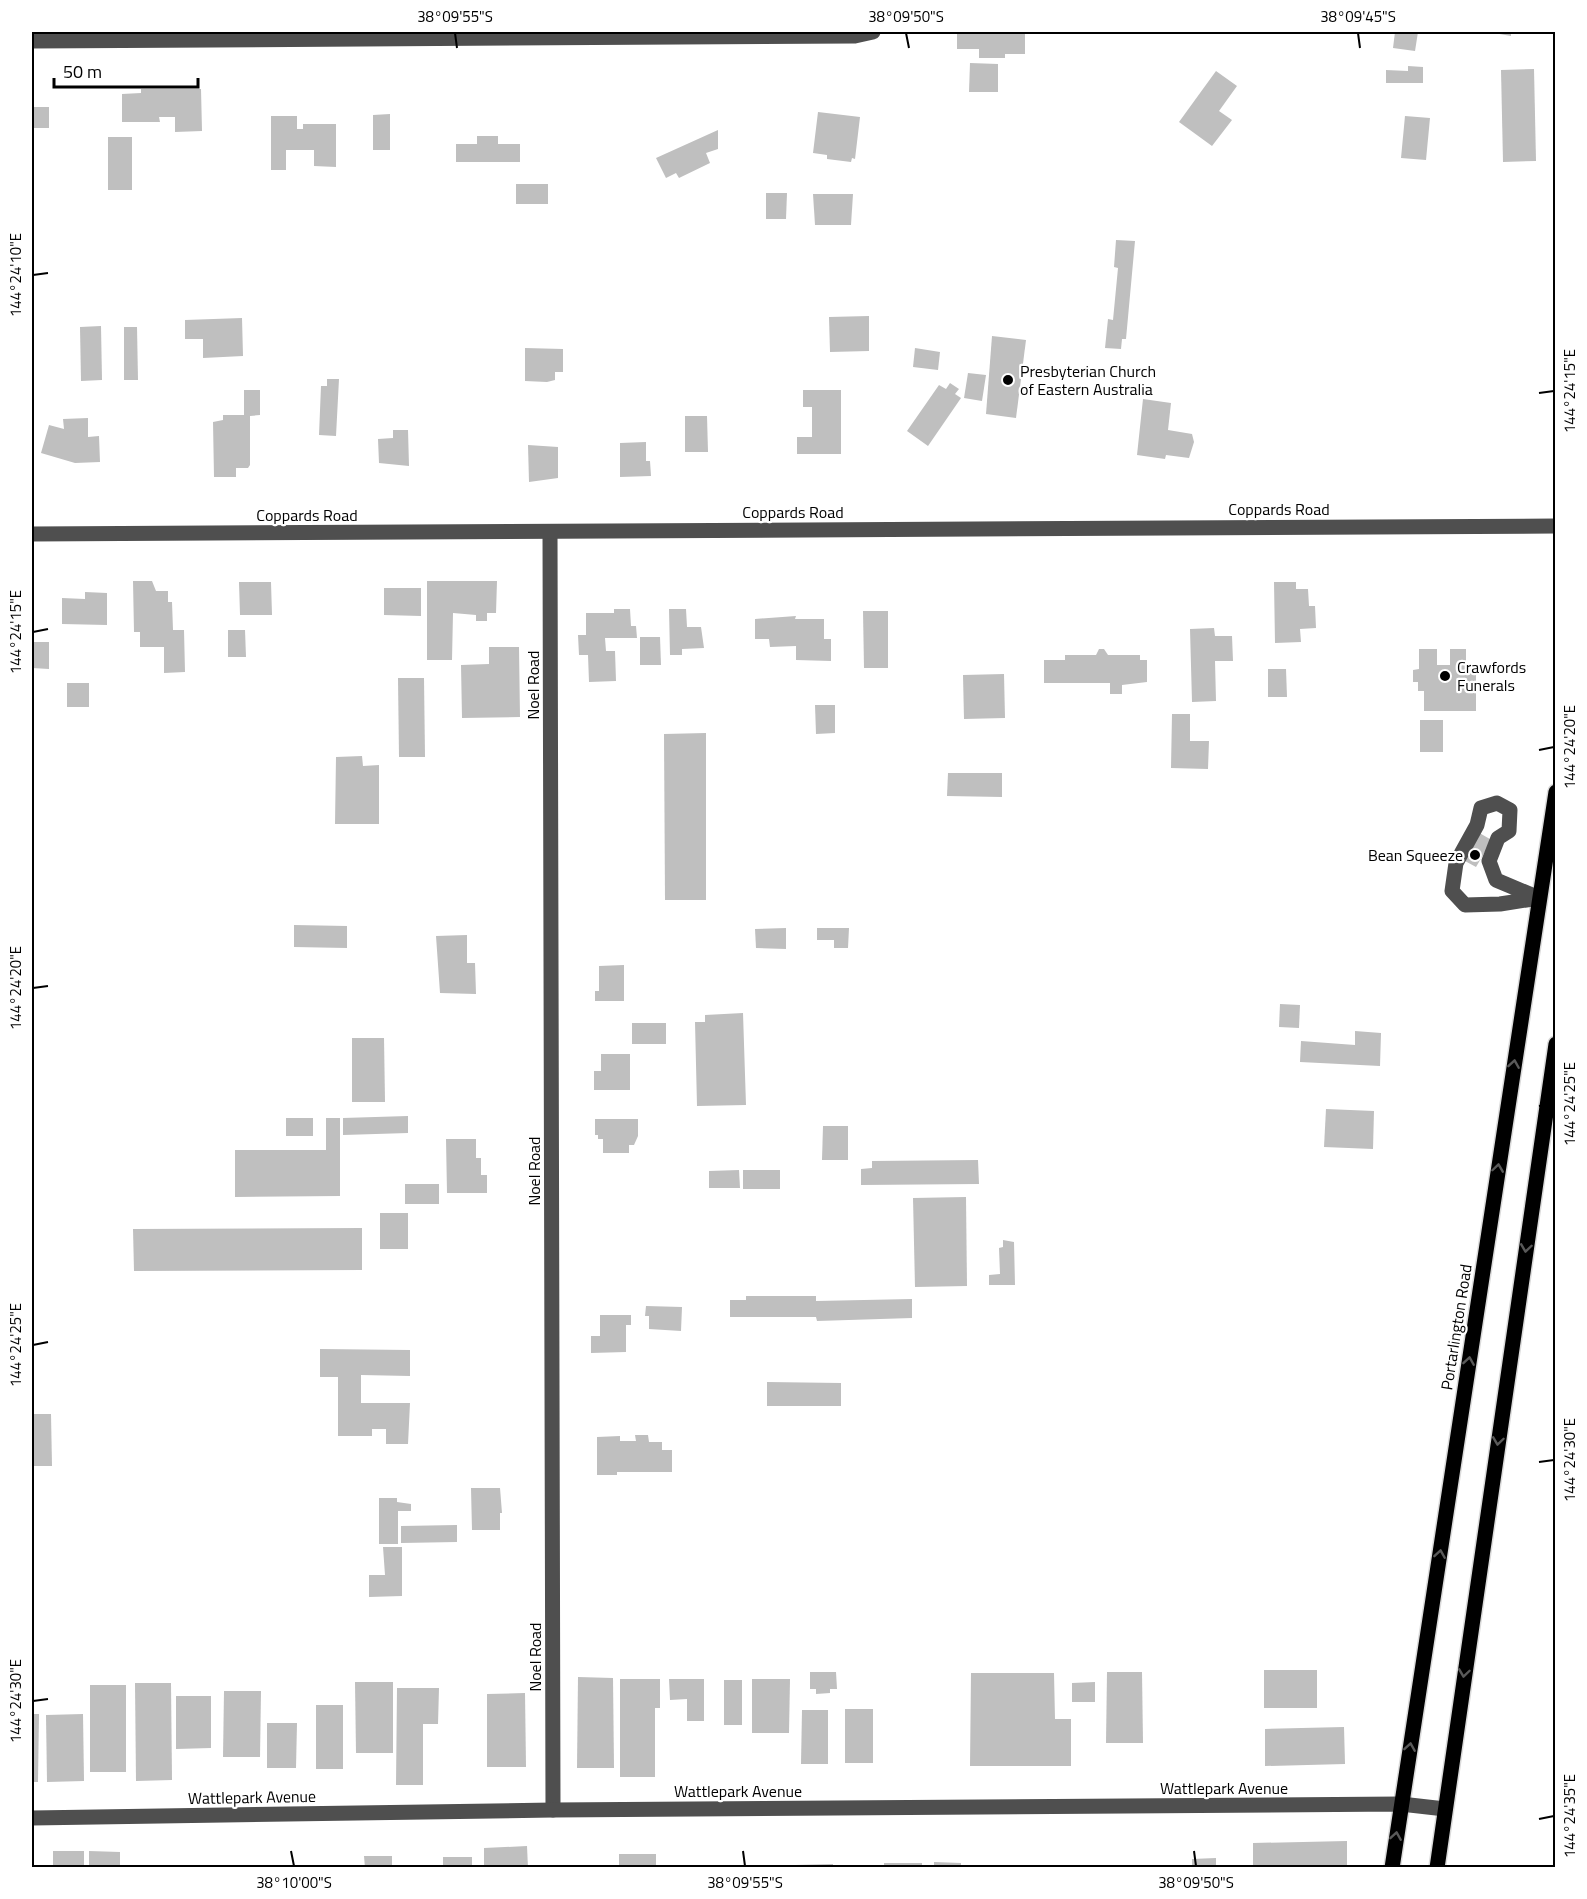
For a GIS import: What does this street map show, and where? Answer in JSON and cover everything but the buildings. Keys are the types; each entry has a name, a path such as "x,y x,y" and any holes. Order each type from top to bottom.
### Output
{"main road":[{"name":"Portarlington Road","path":"1392,1868 1556,792"},
{"path":"1437,1868 1556,1044"}],"street":[{"path":"32,41 855,36 873,32"},
{"name":"Coppards Road","path":"32,534 1556,526"},
{"name":"Noel Road","path":"550,532 553,1810"},
{"path":"1497,802 1510,810 1509,831 1498,838 1489,861 1496,880 1539,898 1500,904 1466,905 1452,891 1456,863 1478,825 1481,808 1497,802"},
{"name":"Wattlepark Avenue","path":"32,1818 553,1810 1401,1804 1445,1809"}],"place":[{"name":"Presbyterian Church of Eastern Australia","path":"1008,380"},
{"name":"Crawfords Funerals","path":"1445,676"},
{"name":"Bean Squeeze","path":"1475,855"}]}
